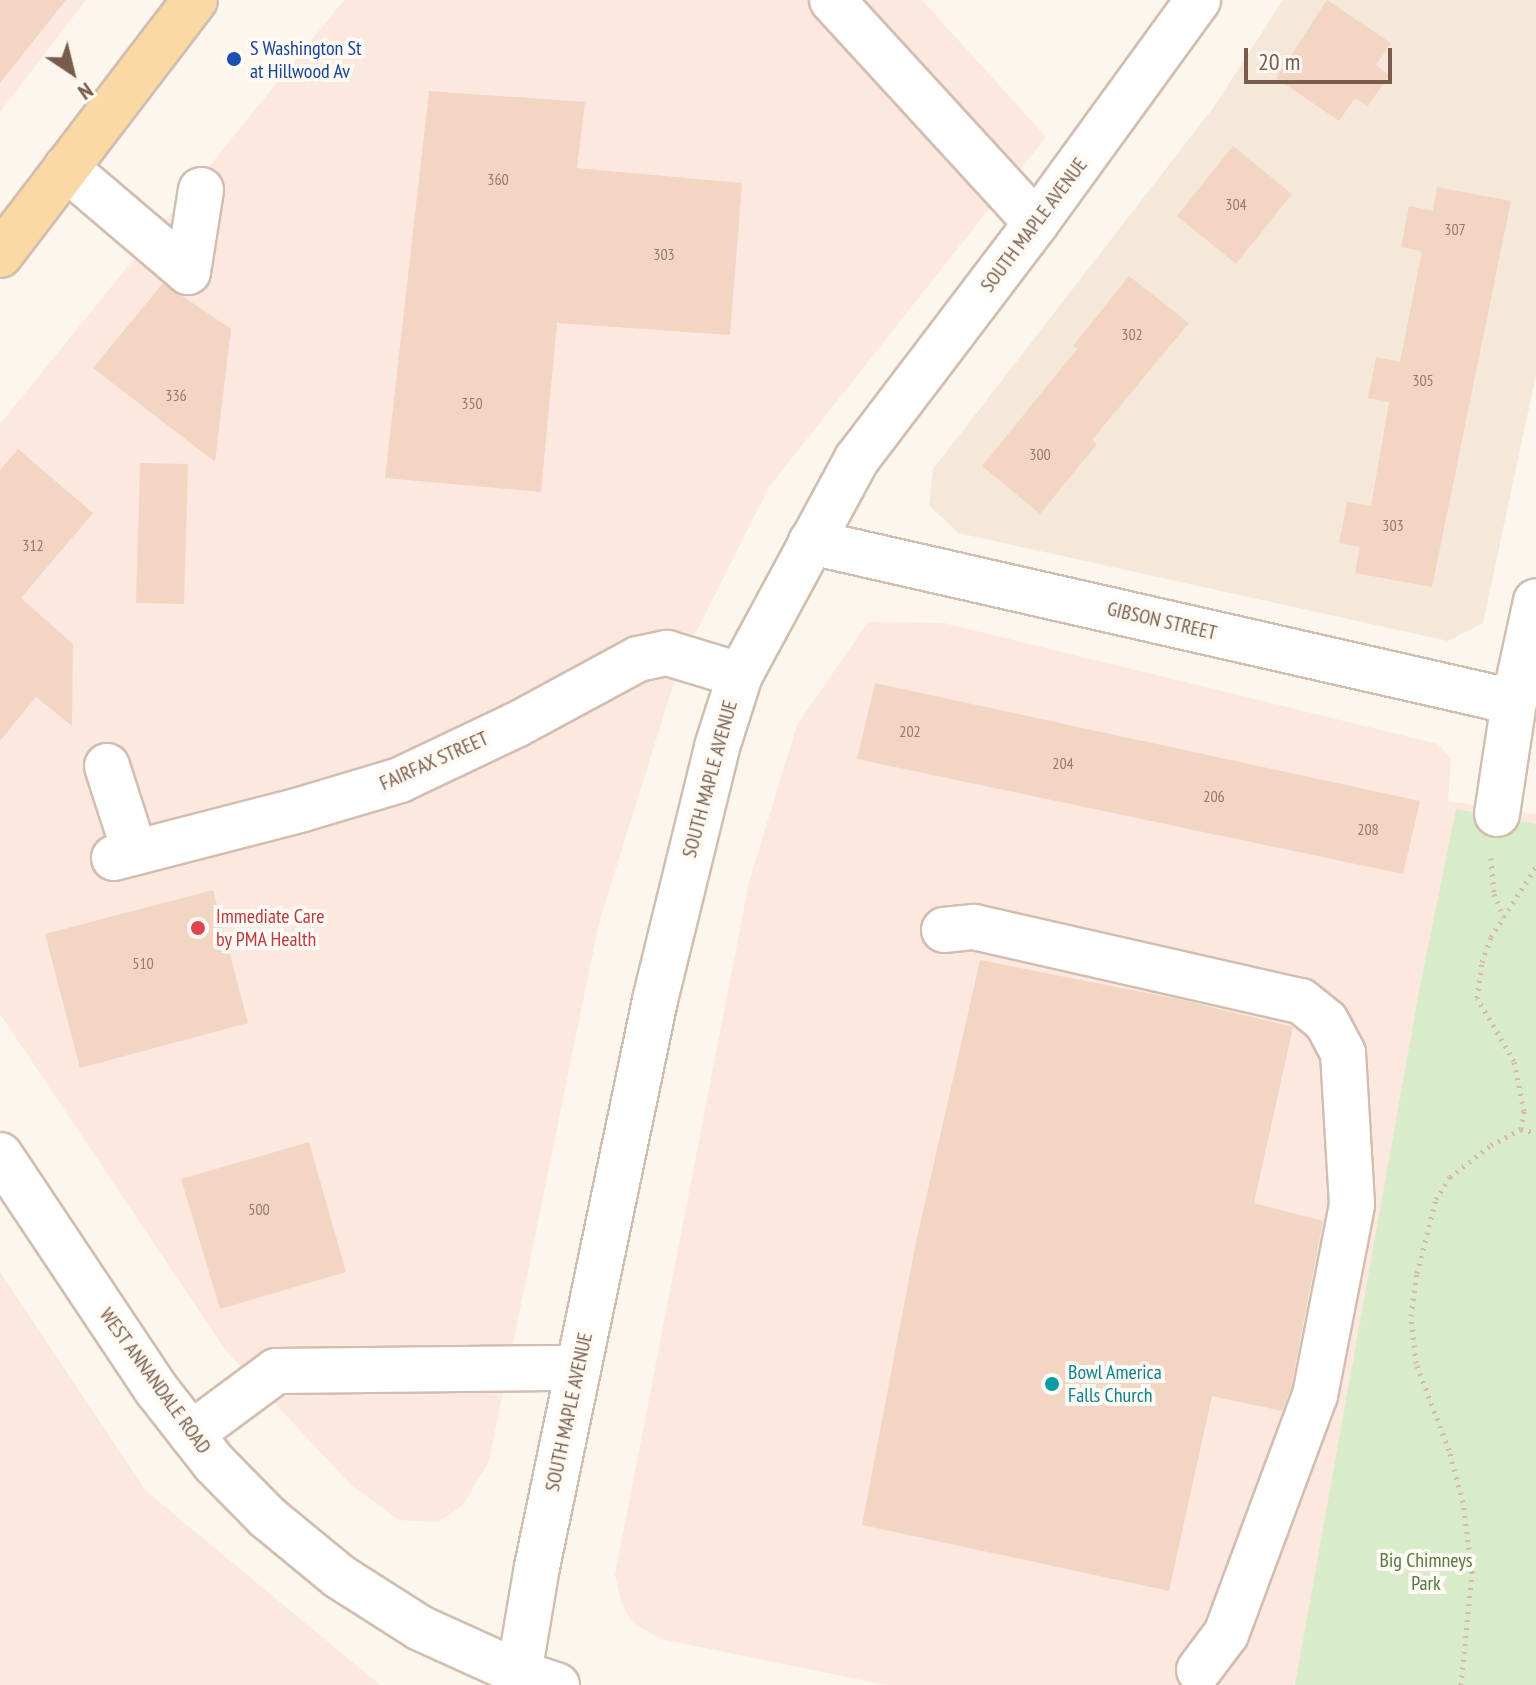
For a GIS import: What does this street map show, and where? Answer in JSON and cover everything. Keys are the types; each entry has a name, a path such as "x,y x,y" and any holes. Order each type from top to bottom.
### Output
{"main road":[{"path":"0,255 195,0"}],"street":[{"path":"832,0 1036,223"},
{"name":"SOUTH MAPLE AVENUE","path":"531,1681 578,1368 662,969 717,747 740,675 857,459 1036,223 1198,0"},
{"path":"66,168 188,272 201,190"},
{"name":"GIBSON STREET","path":"811,542 1514,702"},
{"path":"1497,814 1514,702 1536,601"},
{"name":"FAIRFAX STREET","path":"107,766 125,856 400,780 516,725 638,659 667,653 740,675"},
{"path":"944,930 974,927 1301,1001 1326,1021 1343,1053 1352,1205 1315,1395 1226,1634 1199,1670"},
{"name":"WEST ANNANDALE ROAD","path":"0,1155 156,1389 191,1434 267,1517 340,1577 420,1628 531,1681"},
{"path":"191,1434 276,1371 578,1368"}],"path":[{"path":"1497,814 1490,872 1504,917"},
{"path":"1521,1129 1524,1111 1514,1061 1477,998 1482,962 1504,917 1536,867"},
{"path":"1461,1685 1472,1573 1463,1502 1449,1450 1416,1363 1411,1316 1417,1273 1436,1199 1450,1177 1491,1145 1521,1129 1536,1133"}],"shaded area":[{"path":"0,0 86,0 0,112"},
{"path":"344,0 922,0 1046,137 769,487 679,666 599,923 489,1461 463,1505 438,1522 399,1520 351,1485 226,1351 0,1014 0,424"},
{"path":"1283,0 1536,0 1536,375 1483,623 1448,641 958,533 929,505 933,469 1213,108"},
{"path":"868,622 944,623 1438,744 1451,759 1448,801 1536,814 1536,1685 886,1685 661,1639 633,1623 622,1605 615,1575 749,882 797,725"},
{"path":"0,1272 146,1491 380,1685 0,1685"}],"green space":[{"name":"Big Chimneys Park","path":"1456,809 1536,824 1536,1685 1295,1685 1420,986"}],"building":[{"path":"0,0 66,0 0,83"},
{"path":"1327,0 1391,43 1376,65 1389,75 1368,106 1355,98 1339,121 1276,78"},
{"path":"429,91 585,102 577,168 742,183 730,335 557,323 541,492 385,478"},
{"path":"1233,146 1292,194 1236,264 1177,216"},
{"path":"1437,187 1511,201 1432,587 1355,573 1360,547 1339,543 1347,502 1371,506 1389,402 1368,398 1376,357 1400,362 1422,251 1401,247 1409,206 1433,211"},
{"path":"1129,276 1189,323 1092,440 1097,444 1040,514 982,466 1077,349 1073,346"},
{"path":"163,283 231,329 215,462 93,368"},
{"path":"18,449 93,513 21,598 73,644 72,726 36,697 0,741 0,470"},
{"path":"140,463 188,464 184,604 136,603"},
{"path":"875,683 1420,801 1403,874 857,759"},
{"path":"213,890 248,1023 80,1068 45,934"},
{"name":"Bowl America Falls Church","path":"980,960 1187,1001 1293,1027 1254,1203 1323,1221 1291,1388 1282,1411 1212,1396 1169,1591 862,1525 916,1242"},
{"path":"309,1142 346,1272 220,1309 181,1179"}],"place":[{"name":"S Washington St at Hillwood Av","path":"234,59"},
{"name":"Immediate Care by PMA Health","path":"198,928"},
{"name":"Bowl America Falls Church","path":"1052,1384"}]}
